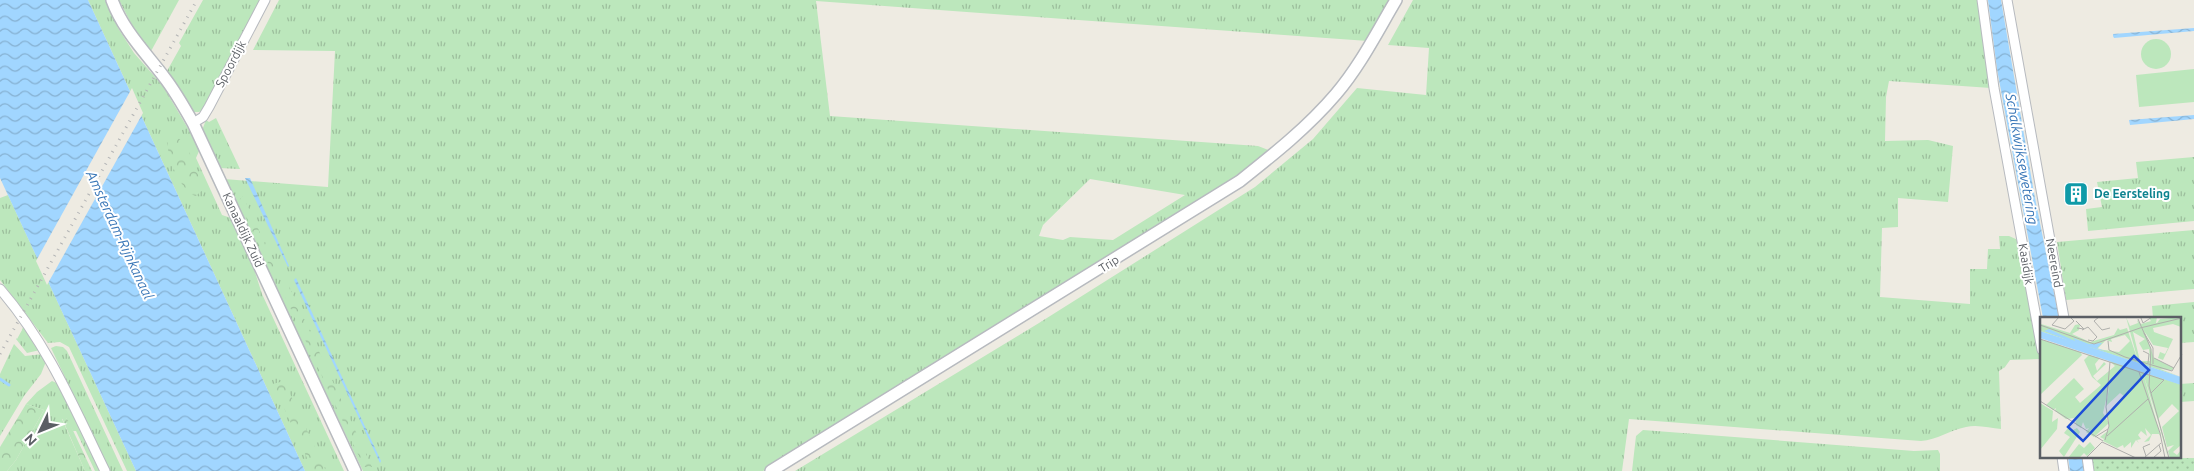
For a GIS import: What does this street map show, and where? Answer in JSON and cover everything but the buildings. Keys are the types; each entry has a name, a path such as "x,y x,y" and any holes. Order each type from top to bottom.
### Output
{"street":[{"name":"Kanaaldijk Zuid","path":"112,0 127,30 164,77 193,123 355,471"},
{"name":"Spoordijk","path":"193,123 203,116 209,107 265,0"},
{"name":"Trip","path":"771,471 1240,181 1287,144 1337,92 1364,54 1396,0"},
{"name":"Kaaidijk","path":"1982,0 1994,88 2040,339"},
{"name":"Neereind","path":"2007,0 2064,317"},
{"path":"0,289 28,324 56,369 105,471"},
{"path":"2062,458 2064,471"},
{"path":"2087,458 2089,471"}],"green space":[{"path":"88,0 106,0 118,28 134,53 163,86 200,149 196,158 222,215 231,218 253,266 262,294 344,471 305,471"},
{"path":"119,0 179,0 150,53 135,31"},
{"path":"203,0 261,0 205,108 199,112 193,112 167,71 181,46 179,43"},
{"path":"279,0 1391,0 1368,41 816,1 830,116 1258,146 1271,151 1224,185 763,471 363,471 224,179 328,187 335,51 253,50","holes":["1090,179 1185,195 1113,240 1070,237 1063,240 1039,236 1043,225"]},
{"path":"1413,0 1979,0 1991,88 1889,81 1886,97 1885,141 1928,140 1953,146 1948,202 1898,198 1898,227 1882,228 1880,297 1970,304 1970,269 1987,269 1988,249 2000,249 1999,236 2009,236 2018,240 2040,359 2010,360 1999,371 2001,429 1970,426 1954,430 1933,439 1921,441 1629,419 1622,471 795,471 1039,323 1255,187 1313,139 1357,88 1426,95 1429,48 1388,45"},
{"path":"2156,39 2166,44 2171,54 2166,64 2156,69 2146,64 2141,54 2146,44"},
{"path":"2194,69 2194,102 2139,107 2136,75"},
{"path":"216,118 240,169 219,168 201,133 206,120 209,122"},
{"path":"171,133 183,143 196,167 201,191 196,196 184,187 173,168 168,147 168,139"},
{"path":"2194,157 2194,221 2088,231 2086,209 2102,207 2097,182 2138,178 2136,162"},
{"path":"8,195 136,471 127,471 69,347 60,342 48,343 0,280 0,198"},
{"path":"243,196 275,265 273,274 238,201"},
{"path":"2194,230 2194,289 2066,300 2057,242"},
{"path":"289,286 372,467 364,467 283,292"},
{"path":"2194,302 2194,342 2182,343 2182,317 2153,317 2152,306"},
{"path":"24,326 40,350 27,353 16,339"},
{"path":"14,344 25,356 43,354 47,359 41,374 24,396 0,436 0,374"},
{"path":"56,346 63,347 67,351 123,471 110,471 51,348"},
{"path":"52,381 59,384 100,471 95,471 76,431 73,431 66,418 62,419 85,471 7,471 16,460 44,410 26,404 37,392"},
{"path":"284,381 326,471 313,471 273,384"},
{"path":"2194,383 2194,401 2182,402 2182,384"},
{"path":"26,404 44,410 16,460 7,471 0,471 0,447"},
{"path":"62,418 66,418 69,422 92,471 85,471"},
{"path":"1643,430 1914,451 1938,450 1940,454 1940,471 1632,471 1636,436"},
{"path":"2092,458 2194,458 2194,471 2094,471"}],"water":[{"name":"Amsterdam-Rijnkanaal","path":"0,0 88,0 305,471 136,471 0,178"},
{"name":"Schalkwijksewetering","path":"1988,0 2001,0 2034,193 2059,317 2043,317 1997,69"},
{"path":"2194,28 2194,31 2114,38 2113,36 2113,34"},
{"path":"2194,115 2194,119 2130,125 2129,120"},
{"path":"245,178 250,178 288,267"},
{"path":"296,278 381,461 380,463 294,280"},
{"path":"2068,458 2083,458 2085,471 2070,471"}],"pier":[{"path":"132,88 143,113 47,285 36,261"},
{"path":"7,311 22,330 17,339 3,320"}],"waterway":[{"path":"0,379 9,385"}],"railway":[{"path":"0,354 197,0"}],"place":[{"name":"De Eersteling","path":"2076,194"}]}
